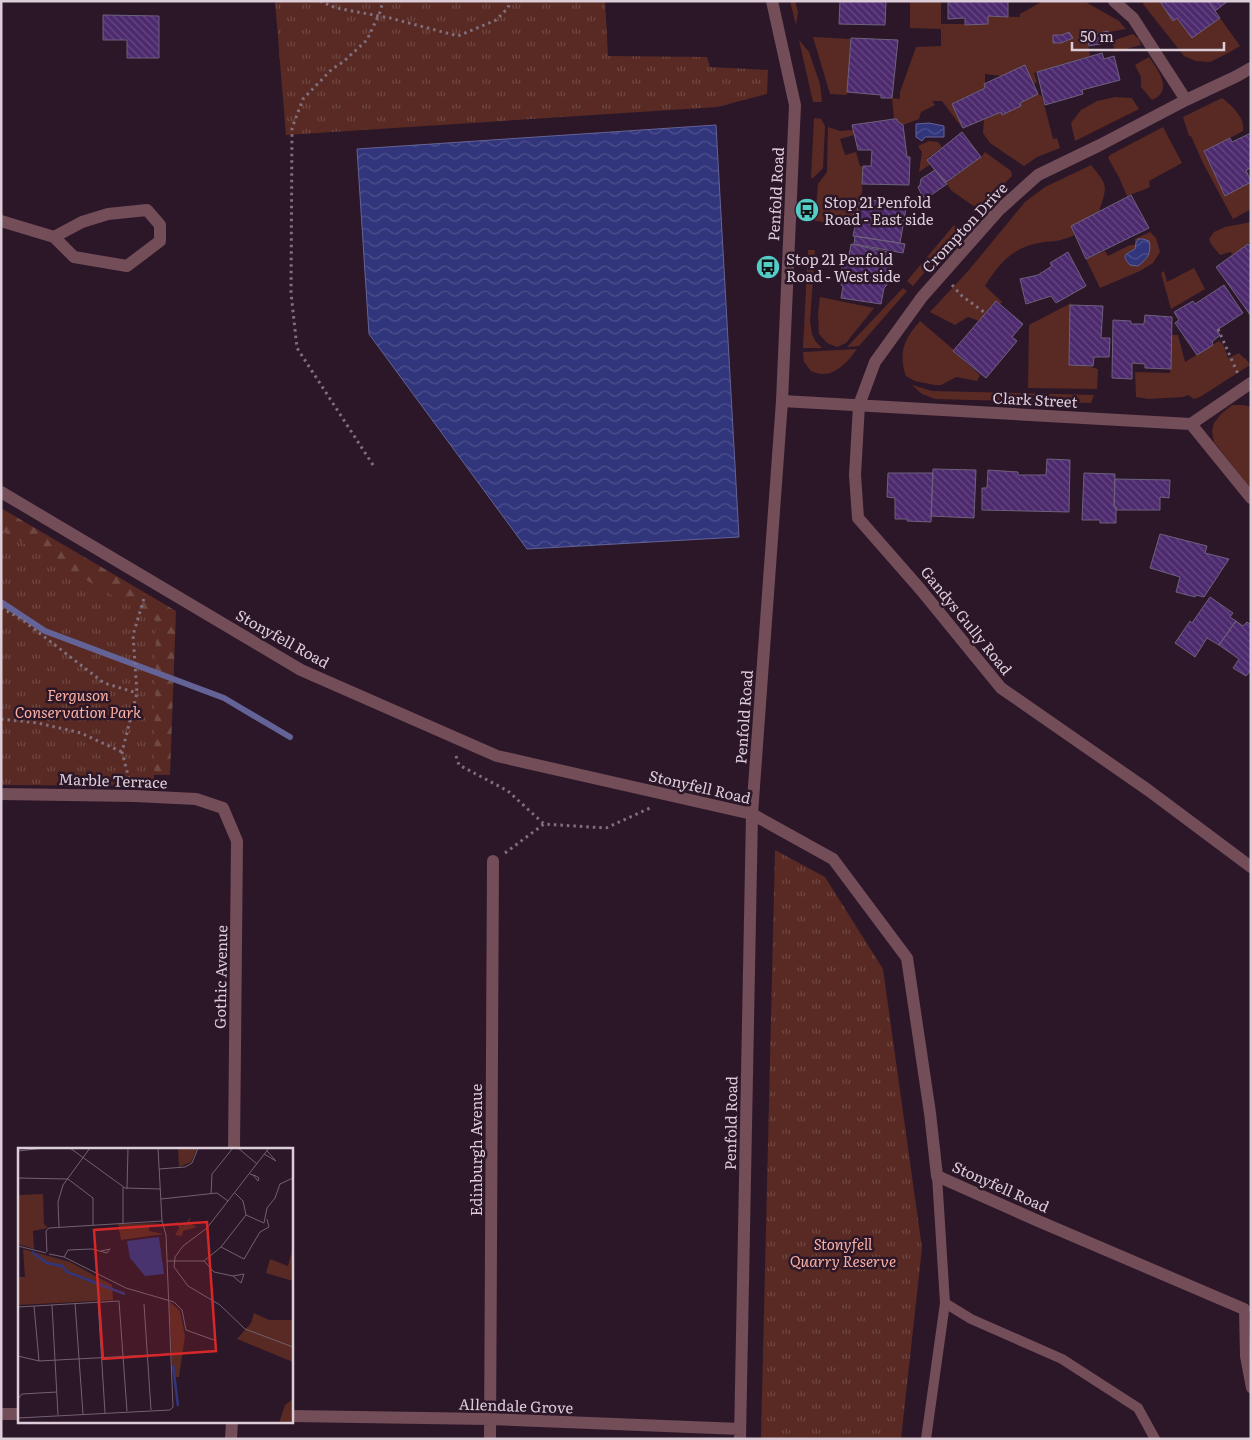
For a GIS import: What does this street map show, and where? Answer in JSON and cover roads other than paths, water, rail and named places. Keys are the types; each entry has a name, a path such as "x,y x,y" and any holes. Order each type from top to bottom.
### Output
{"street":[{"name":"Penfold Road","path":"740,1434 752,814 782,401 796,106 772,1"},
{"path":"1114,1 1133,18 1186,100"},
{"name":"Crompton Drive","path":"859,405 875,362 922,297 999,210 1038,175 1251,68"},
{"path":"1,221 54,237 74,256 127,266 160,241 160,225 147,210 108,214 82,222 54,237"},
{"path":"1251,383 1191,424 1251,498"},
{"name":"Clark Street","path":"782,401 1191,424"},
{"name":"Gandys Gully Road","path":"859,405 855,476 858,518 921,590 1001,688 1148,790 1251,866"},
{"name":"Stonyfell Road","path":"1,492 300,670 497,756 752,814 833,858 907,958 930,1113 937,1176 1244,1309"},
{"name":"Marble Terrace","path":"1,794 196,799 223,808"},
{"name":"Gothic Avenue","path":"223,808 237,841 234,1148"},
{"name":"Edinburgh Avenue","path":"490,1439 493,861"},
{"path":"1,1414 18,1414"},
{"name":"Allendale Grove","path":"292,1416 490,1419 740,1434"},
{"path":"231,1439 232,1422"}],"lane":[{"path":"926,1439 946,1303 937,1176"},
{"path":"946,1303 971,1319 1062,1359 1138,1408 1155,1439"},
{"path":"1244,1309 1245,1356 1251,1388"}],"water":[{"path":"929,123 944,126 944,137 925,137 922,141 916,137 916,124"},
{"path":"716,125 739,537 527,549 369,334 357,149"},
{"path":"1138,239 1149,241 1149,252 1138,266 1130,265 1125,256 1135,249"}],"waterway":[{"path":"1,602 45,631 224,698 290,737"}],"place":[{"name":"Stop 21 Penfold Road - East side","path":"807,210"},
{"name":"Stop 21 Penfold Road - West side","path":"768,267"}],"park label":[{"name":"Ferguson Conservation Park","path":"78,702"},
{"name":"Stonyfell Quarry Reserve","path":"843,1252"}]}
